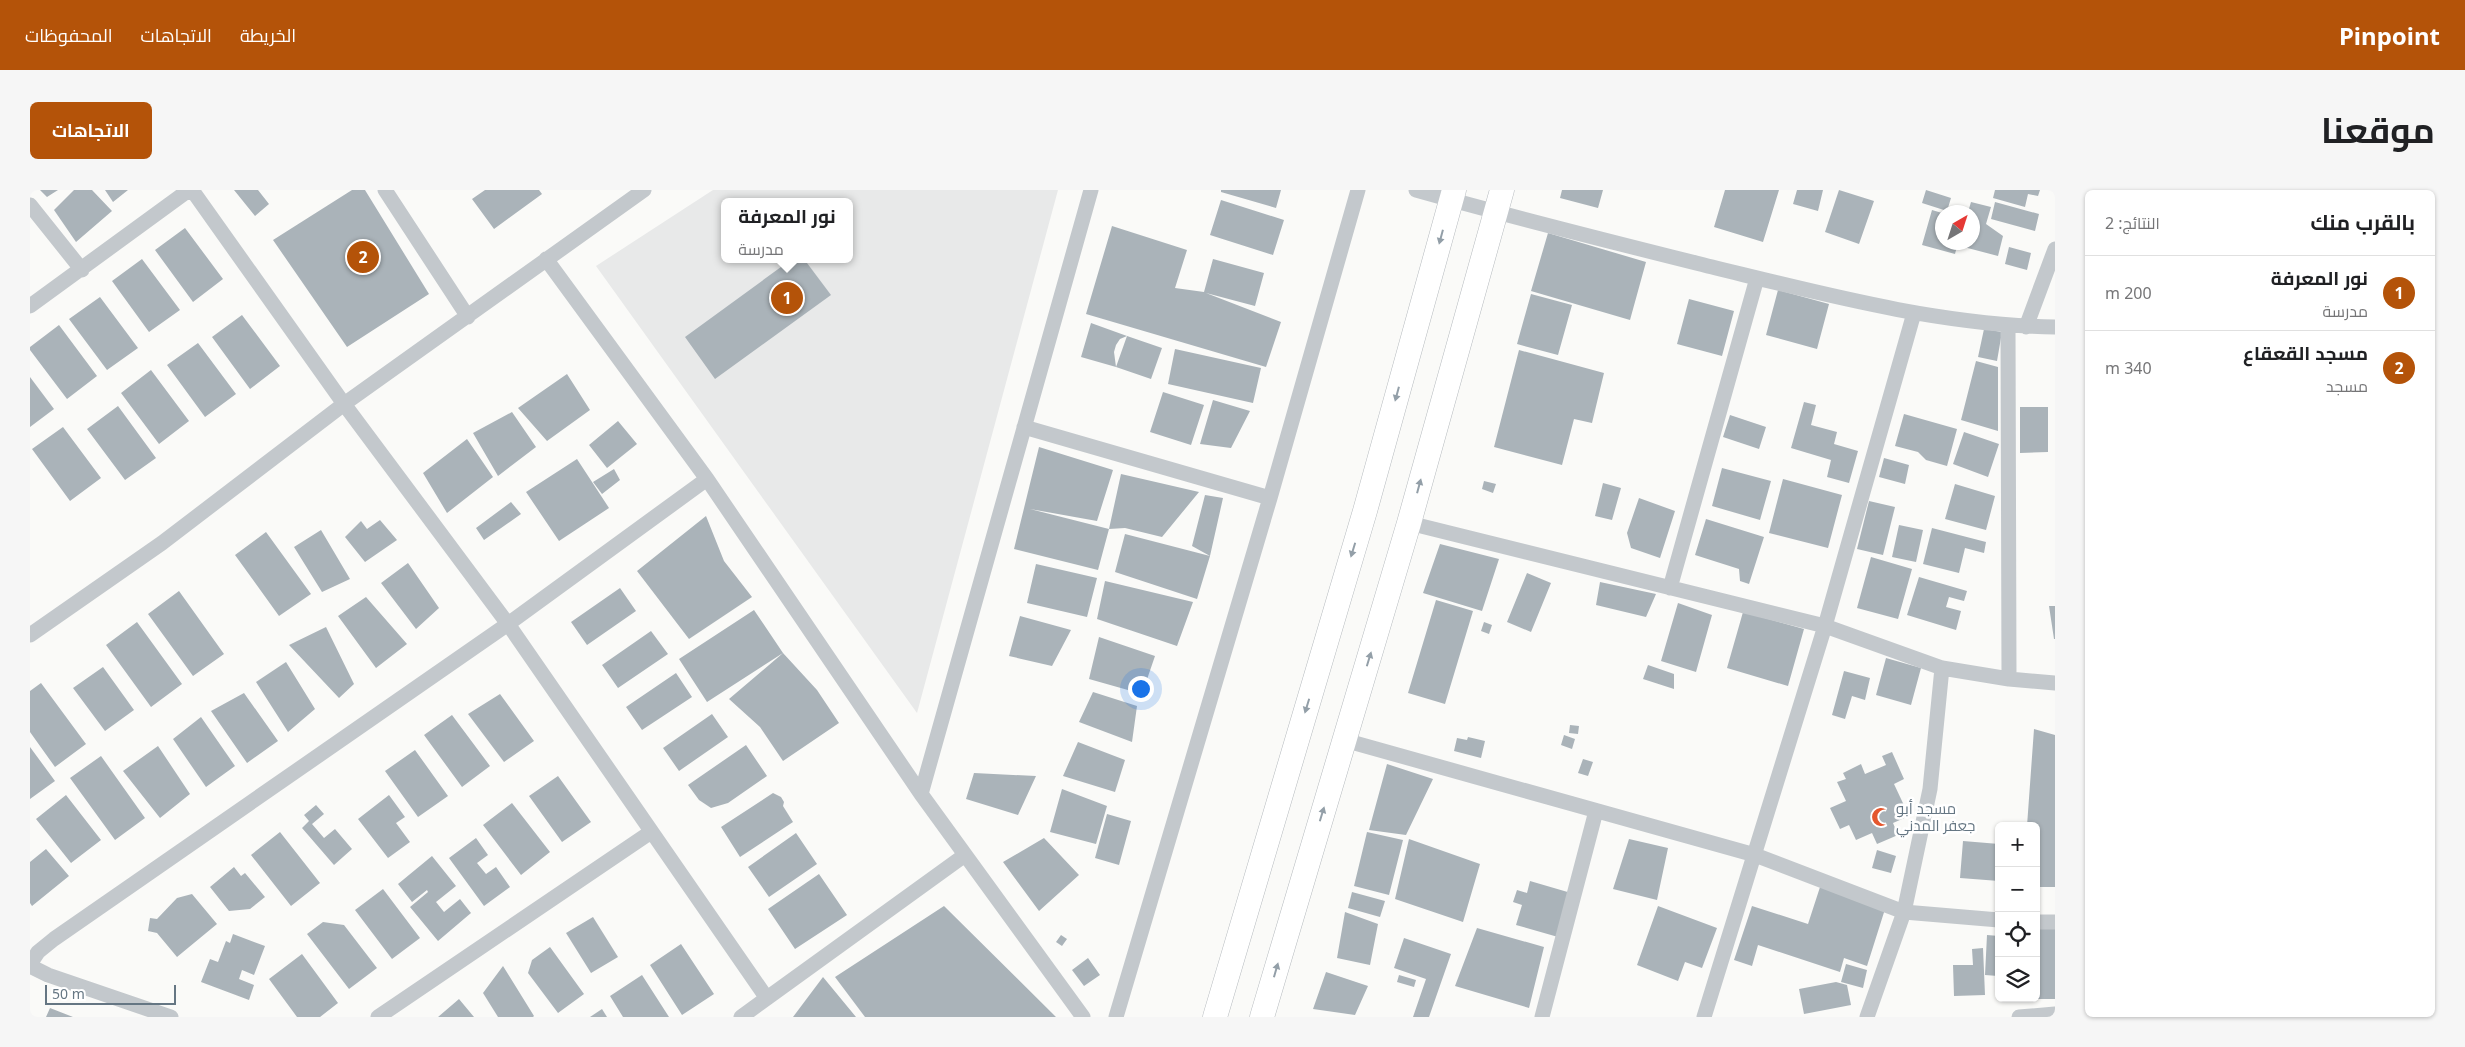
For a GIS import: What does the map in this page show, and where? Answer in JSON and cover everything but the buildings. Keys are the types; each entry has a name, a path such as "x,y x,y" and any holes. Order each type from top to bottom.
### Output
{"main road":[{"path":"1262,1017 1409,523 1502,190"},
{"path":"1216,1017 1365,510 1452,195"}],"street":[{"path":"30,306 191,190 344,404 508,624 766,997"},
{"path":"385,190 468,317"},
{"path":"30,635 162,543 344,404 644,190"},
{"path":"921,794 1092,190"},
{"path":"1116,1017 1270,498 1358,190"},
{"path":"1416,190 1452,195 1495,213 1757,278 1914,313 2008,326 2055,327"},
{"path":"30,205 82,270"},
{"path":"2026,327 2055,249"},
{"path":"546,259 707,479 921,794 1083,1017"},
{"path":"1670,588 1757,278"},
{"path":"1704,1017 1825,626 1914,313"},
{"path":"2008,326 2009,679"},
{"path":"1024,427 1270,498"},
{"path":"171,1017 48,975 30,965 38,952 54,939 508,624 707,479"},
{"path":"1409,523 1825,626 1942,668 2009,679 2055,683"},
{"path":"1867,1017 1904,912 1930,790 1942,668"},
{"path":"1344,740 1755,855 1904,912 1995,920"},
{"path":"1542,1017 1596,811"},
{"path":"378,1017 651,832"},
{"path":"740,1017 965,855"},
{"path":"2040,922 2055,922"},
{"path":"2019,1017 2055,1014"}],"shaded area":[{"path":"713,190 1058,190 917,713 596,266"}],"place":[{"name":"مسجد القعقاع","path":"363,257"},
{"name":"نور المعرفة","path":"787,298"},
{"name":"مسجد أبو جعفر المدني","path":"1881,817"}]}
